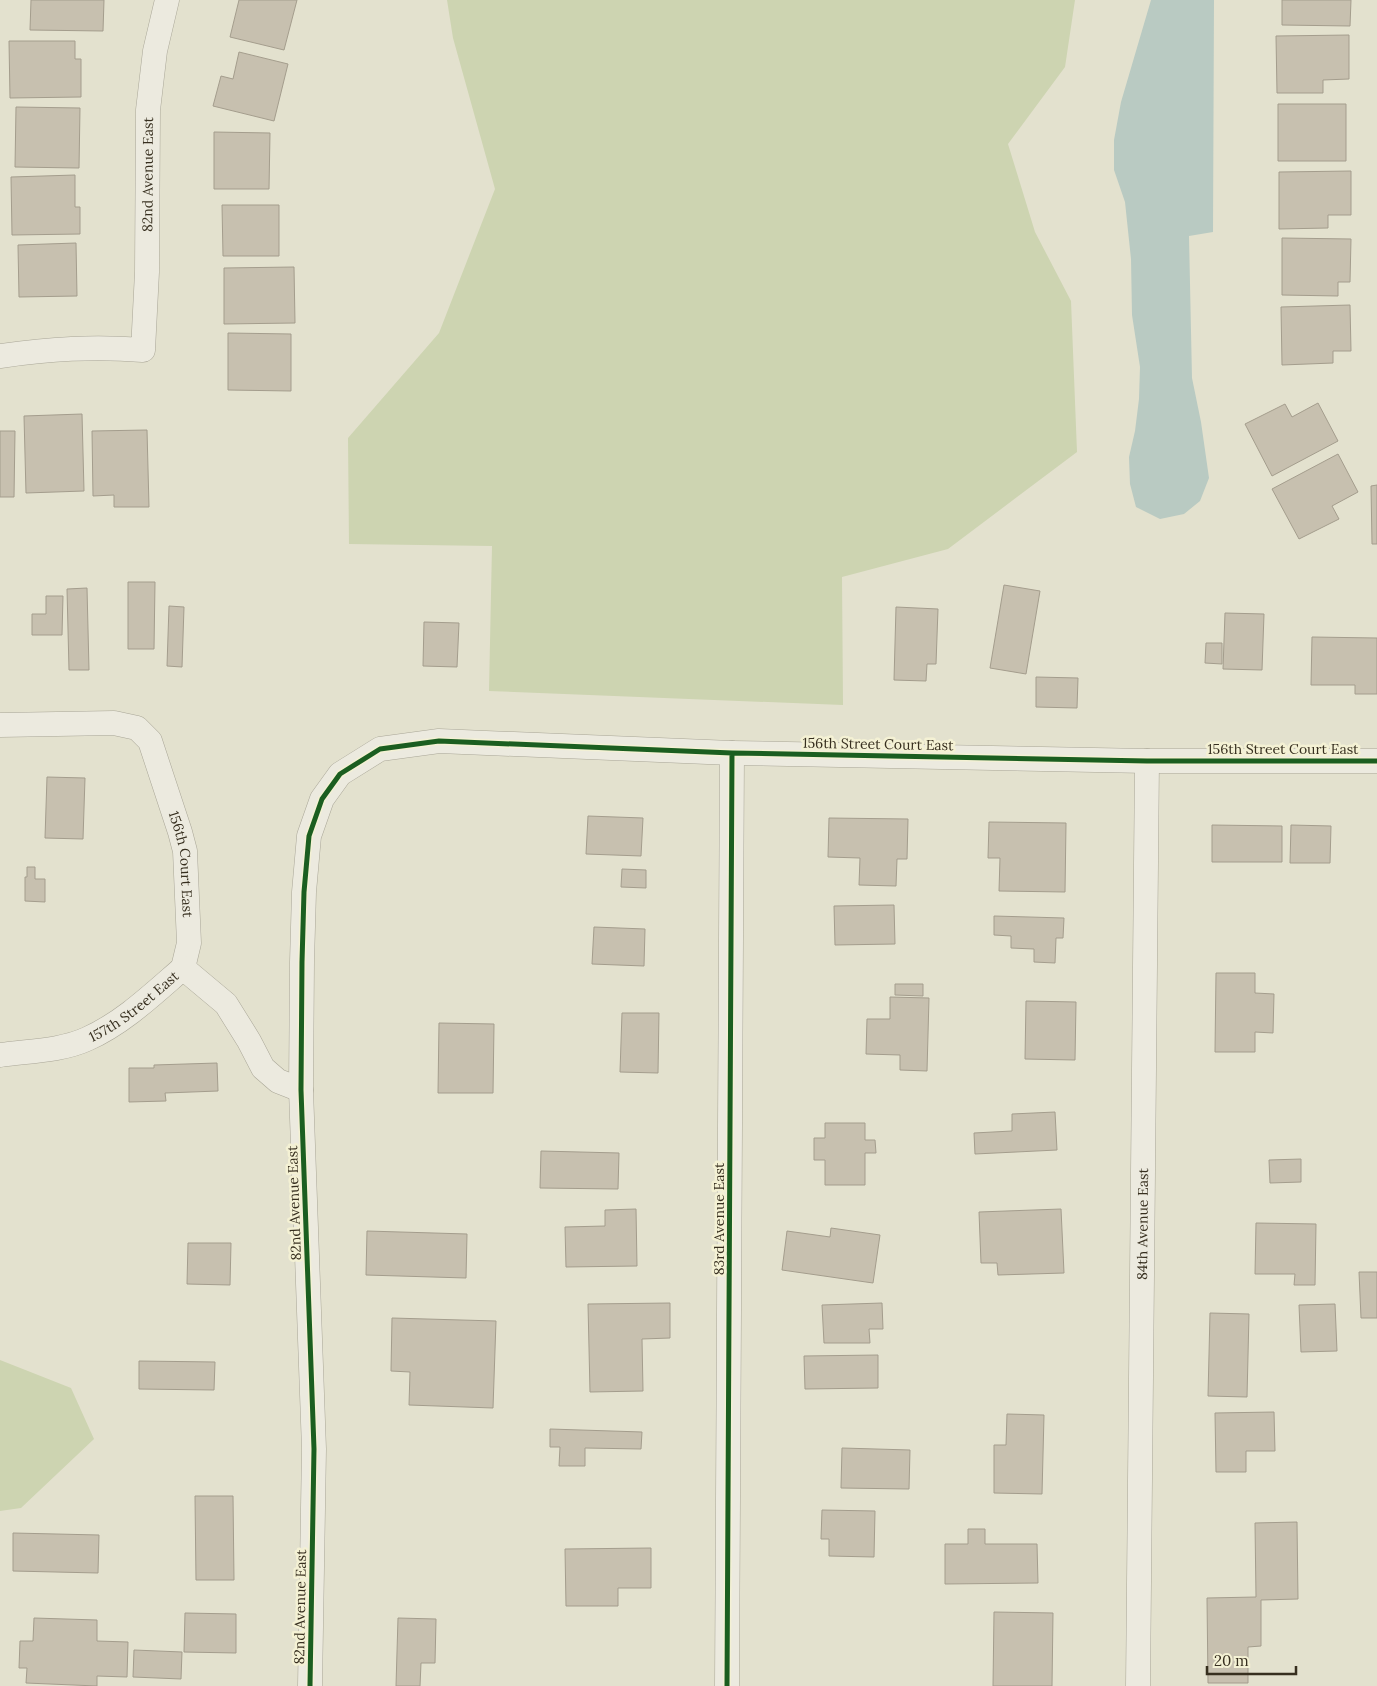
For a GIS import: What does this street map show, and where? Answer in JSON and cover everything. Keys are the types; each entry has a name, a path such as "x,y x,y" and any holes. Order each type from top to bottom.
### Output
{"street":[{"name":"82nd Avenue East","path":"0,356 41,350 104,347 143,350 147,272 148,110 155,51 167,0"},
{"name":"156th Court East","path":"0,725 114,723 137,728 150,741 185,851 189,943 182,968"},
{"name":"156th Street Court East","path":"380,749 439,741 732,753 1148,761 1377,761"},
{"name":"82nd Avenue East","path":"310,1686 314,1449 301,1090 304,892 309,836 322,799 340,774 380,749"},
{"name":"83rd Avenue East","path":"727,1686 732,753"},
{"name":"84th Avenue East","path":"1138,1686 1148,761"},
{"name":"157th Street East","path":"0,1055 57,1048 86,1040 125,1017 182,968 226,1004 263,1068 278,1081 301,1090"}],"green space":[{"path":"447,0 1075,0 1065,67 1008,144 1035,232 1071,301 1077,452 948,549 842,577 843,705 489,691 492,546 349,544 348,438 439,333 495,189 453,38"},
{"path":"0,1360 71,1388 94,1439 21,1508 0,1511"}],"shaded area":[{"path":"1151,0 1214,0 1213,232 1189,236 1192,378 1209,478 1200,501 1184,514 1160,519 1136,507 1130,484 1129,457 1139,399 1140,367 1132,315 1131,259 1125,202 1114,170 1114,140 1121,102"}],"building":[{"path":"31,0 104,0 103,31 30,30"},
{"path":"239,0 297,0 284,50 230,37"},
{"path":"1282,0 1351,0 1350,26 1282,25"},
{"path":"1349,35 1349,79 1323,80 1323,93 1277,93 1276,36"},
{"path":"9,41 75,41 75,59 81,59 81,97 10,98"},
{"path":"239,52 288,64 274,121 213,106 221,76 233,79"},
{"path":"1278,104 1346,104 1346,161 1278,161"},
{"path":"16,107 80,108 79,168 15,167"},
{"path":"214,132 270,133 269,189 214,189"},
{"path":"1351,171 1351,215 1328,215 1328,228 1279,229 1279,172"},
{"path":"75,175 75,207 80,207 80,234 12,235 11,177"},
{"path":"222,205 279,205 279,256 223,256"},
{"path":"1282,238 1351,239 1350,282 1338,282 1338,296 1282,295"},
{"path":"76,243 77,296 19,297 18,245"},
{"path":"294,267 295,323 224,324 224,268"},
{"path":"1350,305 1351,351 1333,351 1333,363 1282,365 1281,307"},
{"path":"228,333 291,334 291,391 228,390"},
{"path":"1318,403 1338,441 1272,476 1245,424 1285,404 1292,417"},
{"path":"82,414 84,491 26,493 24,416"},
{"path":"147,430 149,507 114,507 114,495 93,496 92,431"},
{"path":"0,431 15,431 14,497 0,497"},
{"path":"1338,454 1358,492 1332,506 1339,519 1299,539 1272,489"},
{"path":"1377,485 1377,544 1372,544 1371,486"},
{"path":"128,582 155,582 154,649 128,649"},
{"path":"1004,585 1040,591 1026,674 990,668"},
{"path":"87,588 89,670 69,670 67,589"},
{"path":"46,596 63,596 62,635 32,635 32,614 46,614"},
{"path":"169,606 184,607 182,667 167,666"},
{"path":"896,607 938,609 936,664 927,664 926,681 894,680"},
{"path":"1225,613 1264,614 1262,670 1223,669"},
{"path":"424,622 459,623 457,667 423,666"},
{"path":"1312,637 1377,638 1377,694 1355,694 1355,685 1311,685"},
{"path":"1206,643 1222,643 1222,664 1205,663"},
{"path":"1036,677 1078,678 1077,708 1036,707"},
{"path":"47,777 85,778 83,839 45,838"},
{"path":"588,816 643,818 641,856 586,854"},
{"path":"829,818 908,819 907,859 897,859 896,886 859,885 860,858 828,857"},
{"path":"989,822 1066,823 1065,892 999,891 1000,858 988,858"},
{"path":"1212,825 1282,826 1282,862 1212,862"},
{"path":"1291,825 1331,826 1330,863 1290,863"},
{"path":"27,867 35,867 35,879 45,879 45,902 25,901"},
{"path":"622,869 646,870 646,888 621,887"},
{"path":"894,905 895,944 835,945 834,906"},
{"path":"994,916 1064,918 1063,938 1056,938 1055,963 1034,962 1034,949 1011,948 1011,936 994,935"},
{"path":"594,927 645,929 644,966 592,964"},
{"path":"1216,973 1255,973 1255,993 1274,994 1273,1033 1255,1032 1255,1052 1215,1052"},
{"path":"895,984 923,984 923,996 895,995"},
{"path":"890,997 929,998 927,1071 900,1070 900,1055 866,1054 867,1019 890,1019"},
{"path":"1026,1001 1076,1002 1075,1060 1025,1059"},
{"path":"622,1013 659,1013 658,1073 620,1072"},
{"path":"439,1023 494,1024 493,1093 438,1093"},
{"path":"217,1063 218,1091 165,1093 166,1101 129,1102 129,1068 154,1068 154,1065"},
{"path":"1055,1112 1057,1150 975,1154 974,1133 1012,1131 1012,1114"},
{"path":"825,1123 865,1123 865,1140 875,1140 876,1153 865,1153 865,1185 825,1185 825,1160 814,1160 814,1138 825,1138"},
{"path":"541,1151 619,1153 618,1189 540,1188"},
{"path":"1301,1159 1301,1182 1270,1183 1269,1160"},
{"path":"636,1209 637,1266 566,1267 565,1227 605,1226 605,1210"},
{"path":"1061,1209 1064,1273 998,1275 997,1263 981,1263 979,1212"},
{"path":"1256,1223 1316,1224 1315,1285 1294,1285 1295,1274 1255,1274"},
{"path":"831,1228 880,1235 873,1283 782,1270 787,1231 830,1237"},
{"path":"367,1231 467,1234 466,1278 366,1275"},
{"path":"188,1243 231,1243 230,1285 187,1284"},
{"path":"1359,1272 1377,1272 1377,1318 1361,1318"},
{"path":"670,1303 670,1338 642,1339 643,1391 590,1392 588,1304"},
{"path":"882,1303 883,1329 869,1329 870,1343 824,1343 822,1305"},
{"path":"1335,1304 1337,1351 1301,1352 1299,1305"},
{"path":"1210,1313 1249,1314 1247,1397 1208,1396"},
{"path":"392,1318 496,1321 493,1408 409,1405 410,1372 391,1371"},
{"path":"878,1355 878,1388 805,1389 804,1356"},
{"path":"139,1361 215,1362 214,1390 139,1389"},
{"path":"1274,1412 1275,1451 1246,1451 1246,1472 1216,1472 1215,1413"},
{"path":"1007,1414 1044,1415 1042,1494 994,1493 994,1445 1006,1445"},
{"path":"550,1429 642,1432 641,1449 585,1448 585,1466 559,1466 560,1447 550,1447"},
{"path":"842,1448 910,1450 909,1489 841,1488"},
{"path":"195,1496 233,1496 234,1580 196,1580"},
{"path":"822,1510 875,1511 874,1557 829,1556 829,1539 821,1539"},
{"path":"1297,1522 1298,1599 1261,1600 1261,1646 1248,1647 1248,1683 1208,1683 1207,1598 1256,1597 1255,1523"},
{"path":"968,1529 985,1529 985,1544 1037,1544 1038,1583 945,1584 945,1544 968,1544"},
{"path":"13,1533 99,1535 98,1573 13,1571"},
{"path":"651,1548 651,1588 618,1588 618,1606 566,1606 565,1549"},
{"path":"994,1612 1053,1613 1052,1686 993,1686"},
{"path":"185,1613 236,1614 236,1653 184,1652"},
{"path":"34,1618 97,1620 97,1641 128,1642 127,1677 97,1676 97,1686 26,1683 27,1668 19,1668 20,1641 33,1641"},
{"path":"398,1618 436,1619 435,1663 421,1663 420,1686 396,1686"},
{"path":"134,1650 182,1652 181,1679 133,1677"}],"cycle path":[{"path":"310,1686 314,1449 301,1090 304,892 309,836 322,799 340,774 380,749 439,741 732,753 1147,761 1377,761"},
{"path":"727,1686 732,753"}]}
